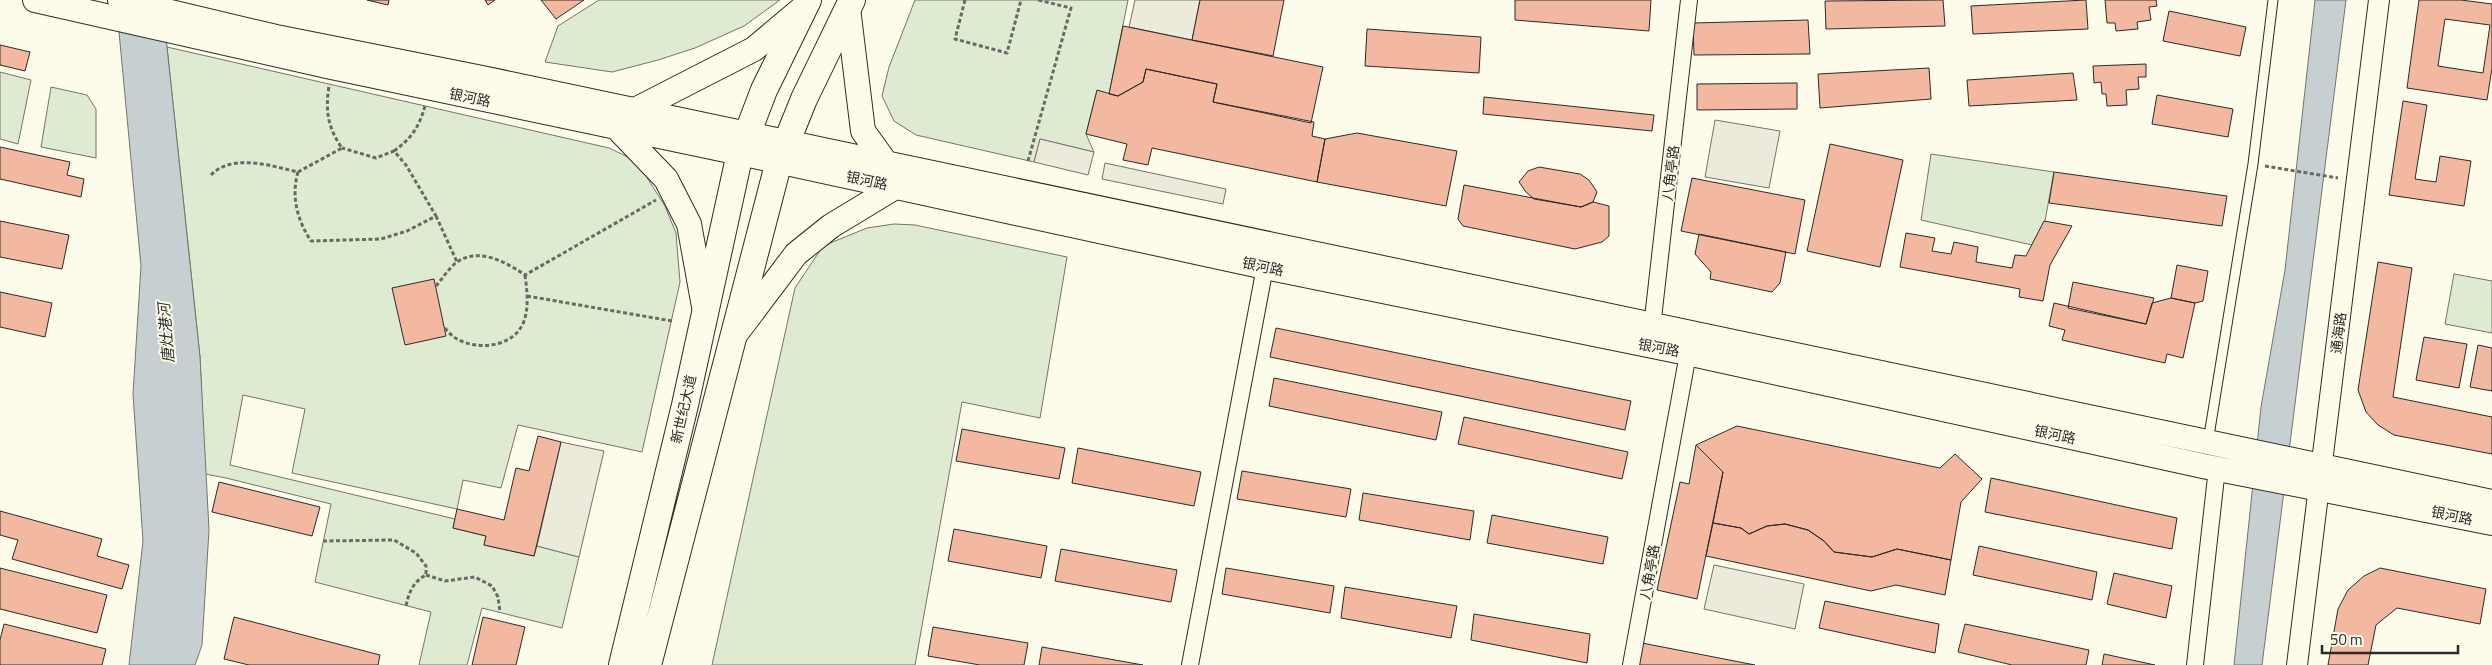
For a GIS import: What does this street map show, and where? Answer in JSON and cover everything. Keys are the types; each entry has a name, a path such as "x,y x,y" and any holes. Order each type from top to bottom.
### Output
{"main road":[{"name":"银河路","path":"35,0 113,8 174,22 327,66 617,128 744,143"},
{"path":"633,111 754,49 806,4"},
{"name":"新世纪大道","path":"622,665 744,143 764,90 806,4"},
{"path":"648,665 782,151 850,4"},
{"path":"850,4 863,131 886,163"},
{"name":"银河路","path":"174,22 276,37 482,78 633,111 744,143 782,151 897,186 1265,267 1651,334"},
{"path":"617,128 666,179 689,224 705,313"},
{"name":"银河路","path":"782,151 886,163 2208,457 2319,477 2492,502"},
{"path":"732,339 796,254 831,226 897,186"},
{"name":"银河路","path":"2319,477 2492,523"}],"street":[{"name":"八角亭路","path":"1651,334 1689,0"},
{"name":"通海路","path":"2296,665 2379,0"},
{"path":"1190,665 1265,267"},
{"name":"八角亭路","path":"1631,665 1690,343"},
{"path":"2195,665 2208,457"}],"lane":[{"path":"2208,457 2252,164 2273,0"}],"path":[{"path":"965,0 955,39 1007,53 1021,0"},
{"path":"1028,161 1071,8 1039,0"},
{"path":"329,85 326,117 334,137 342,148 376,158 394,151 410,139 419,126 425,106"},
{"path":"211,175 225,166 244,163 265,164 298,172 342,148"},
{"path":"394,151 406,165 436,216 457,262"},
{"path":"2252,164 2357,181"},
{"path":"298,172 294,186 297,211 304,231 311,241 381,239 407,231 436,216"},
{"path":"526,275 660,198"},
{"path":"436,286 457,262 479,256 505,261 526,275"},
{"path":"445,328 457,339 484,347 509,340 523,322 527,296 526,275"},
{"path":"527,296 672,321"},
{"path":"323,541 394,540 416,553 426,566 426,575"},
{"path":"406,606 410,590 418,579 426,575 445,581 476,577 492,586 498,597 500,612"}],"green space":[{"path":"599,0 780,0 744,26 695,48 658,60 612,72 545,62 558,26"},
{"path":"915,0 1128,0 1109,94 1097,91 1086,134 1094,152 1040,139 1034,162 916,135 894,121 882,96 889,67"},
{"path":"167,47 609,148 630,158 644,173 665,206 676,233 680,282 642,452 518,425 501,488 463,480 457,509 292,473 305,409 243,395 230,465 455,519 453,528 486,536 484,545 534,556 537,546 579,557 562,628 482,608 467,665 419,665 431,612 315,582 331,504 205,474 200,357"},
{"path":"0,72 31,80 18,144 0,139"},
{"path":"51,87 87,95 96,109 96,158 41,147"},
{"path":"1931,154 2054,172 2045,221 2032,245 1921,220"},
{"path":"894,224 915,225 1067,257 1040,418 962,402 915,665 712,665 795,288 823,246 867,228"},
{"path":"2454,274 2492,281 2492,333 2445,324"}],"shaded area":[{"path":"1135,0 1200,0 1192,40 1129,27"},
{"path":"1715,120 1780,131 1769,188 1705,177"},
{"path":"1040,139 1094,152 1088,175 1034,162"},
{"path":"1105,163 1226,189 1223,204 1102,179"},
{"path":"561,442 604,451 579,557 537,546"},
{"path":"1714,565 1804,584 1795,629 1704,609"}],"water":[{"name":"唐灶港河","path":"116,0 164,0 167,47 200,357 209,530 202,645 195,665 129,665 143,541 133,394 141,266"},
{"path":"2315,0 2346,0 2262,665 2234,665 2261,407 2285,270"}],"building":[{"path":"367,0 389,0 388,5"},
{"path":"485,0 495,0 488,5"},
{"path":"541,0 584,0 556,19"},
{"path":"1200,0 1284,0 1273,56 1192,40"},
{"path":"1515,0 1651,0 1649,31 1515,20"},
{"path":"1943,0 1945,26 1826,29 1825,1"},
{"path":"2086,0 2088,29 1973,34 1971,6"},
{"path":"2105,0 2156,0 2157,6 2149,7 2151,20 2137,22 2138,29 2116,31 2115,23 2107,23"},
{"path":"2419,0 2461,0 2492,4 2492,68 2487,100 2407,88","holes":["2445,19 2490,25 2483,73 2438,66"]},
{"path":"2169,11 2246,27 2240,56 2163,41"},
{"path":"1808,20 1810,54 1694,55 1693,23"},
{"path":"1123,26 1323,67 1311,123 1213,102 1217,84 1146,69 1143,82 1118,96 1109,94"},
{"path":"1367,29 1481,37 1479,73 1365,66"},
{"path":"0,45 30,52 25,71 0,65"},
{"path":"2146,64 2146,77 2138,77 2139,89 2126,90 2127,105 2107,106 2106,94 2102,94 2101,82 2094,83 2093,66"},
{"path":"1929,68 1931,99 1820,108 1818,74"},
{"path":"1146,69 1217,84 1213,102 1314,122 1312,136 1325,139 1317,182 1152,148 1148,165 1123,160 1127,144 1086,134 1097,90 1118,96 1143,82"},
{"path":"2073,73 2077,100 1969,106 1967,80"},
{"path":"1797,83 1797,109 1697,110 1697,84"},
{"path":"2157,95 2233,109 2228,137 2152,124"},
{"path":"1484,97 1654,115 1652,131 1483,114"},
{"path":"2403,101 2427,105 2415,179 2436,182 2440,156 2471,161 2464,206 2389,195"},
{"path":"1357,133 1457,151 1446,206 1317,182 1325,139"},
{"path":"1830,144 1903,160 1880,267 1807,251"},
{"path":"0,147 70,162 67,175 84,179 81,197 0,179"},
{"path":"1539,167 1580,174 1589,180 1597,192 1593,202 1581,207 1534,199 1519,182 1528,171"},
{"path":"2054,172 2227,196 2222,226 2049,203"},
{"path":"1692,178 1805,200 1795,254 1681,231"},
{"path":"1464,185 1581,207 1593,202 1609,206 1609,236 1602,242 1575,249 1463,226 1458,219"},
{"path":"0,221 69,235 62,269 0,257"},
{"path":"2044,221 2072,226 2050,265 2043,301 2019,297 2020,289 1900,267 1906,233 1935,238 1932,251 1951,254 1954,242 1978,247 1976,262 2012,268 2015,255 2026,256"},
{"path":"1699,234 1786,252 1780,283 1772,292 1710,279 1711,272 1695,254"},
{"path":"2378,262 2412,268 2393,397 2492,417 2492,454 2394,435 2378,425 2366,412 2358,390"},
{"path":"2177,265 2208,271 2203,301 2195,303 2171,298"},
{"path":"434,279 446,336 405,345 392,288"},
{"path":"2073,282 2154,298 2146,324 2068,308"},
{"path":"0,292 52,303 45,337 0,327"},
{"path":"2171,298 2195,303 2183,358 2167,354 2165,363 2062,340 2065,330 2049,326 2054,303 2146,324 2152,303"},
{"path":"1276,328 1631,401 1625,430 1270,357"},
{"path":"2424,337 2467,344 2459,388 2416,380"},
{"path":"2478,345 2492,348 2492,391 2470,387"},
{"path":"1274,378 1442,412 1436,440 1269,406"},
{"path":"1464,417 1628,452 1622,479 1458,444"},
{"path":"1737,426 1940,468 1955,454 1982,479 1961,502 1951,560 1897,549 1872,557 1834,552 1824,541 1808,530 1785,524 1767,526 1749,534 1741,528 1713,523 1723,472 1696,445"},
{"path":"962,429 1065,448 1059,479 956,461"},
{"path":"538,436 561,442 534,556 484,545 486,536 453,528 457,509 504,520 516,468 529,471"},
{"path":"1696,445 1723,472 1697,599 1657,590 1680,482 1689,484"},
{"path":"1078,448 1201,472 1194,506 1072,483"},
{"path":"1242,471 1351,489 1346,517 1237,499"},
{"path":"1991,478 2177,518 2172,549 1985,512"},
{"path":"219,482 320,507 312,536 212,512"},
{"path":"1363,493 1474,511 1470,540 1359,520"},
{"path":"0,511 102,539 97,556 129,565 122,589 12,559 18,540 0,535"},
{"path":"1492,515 1608,537 1603,564 1487,543"},
{"path":"1713,523 1741,528 1749,534 1767,526 1785,524 1808,530 1824,541 1834,552 1872,557 1897,549 1951,560 1945,595 1896,585 1871,591 1706,556"},
{"path":"954,529 1047,546 1041,578 948,561"},
{"path":"1979,546 2097,572 2092,600 1973,575"},
{"path":"1061,549 1177,570 1171,602 1055,581"},
{"path":"0,568 107,595 97,633 0,609"},
{"path":"1226,568 1334,586 1330,613 1222,594"},
{"path":"2380,568 2486,589 2480,624 2397,608 2376,625 2368,665 2328,665 2338,609 2348,590 2364,576"},
{"path":"2114,573 2172,586 2166,618 2107,604"},
{"path":"1345,587 1457,606 1451,638 1341,618"},
{"path":"1825,601 1939,624 1935,653 1819,628"},
{"path":"1474,614 1590,634 1587,663 1471,640"},
{"path":"234,617 380,655 378,665 249,665 224,659"},
{"path":"483,617 525,627 516,665 472,665"},
{"path":"4,624 106,649 102,665 0,665 0,640"},
{"path":"1965,624 2089,650 2086,665 2012,665 1958,652"},
{"path":"933,627 1028,643 1024,665 980,665 928,656"},
{"path":"1642,643 1755,665 1638,665"},
{"path":"1042,647 1143,665 1039,665"},
{"path":"2104,654 2155,665 2102,665"}]}
